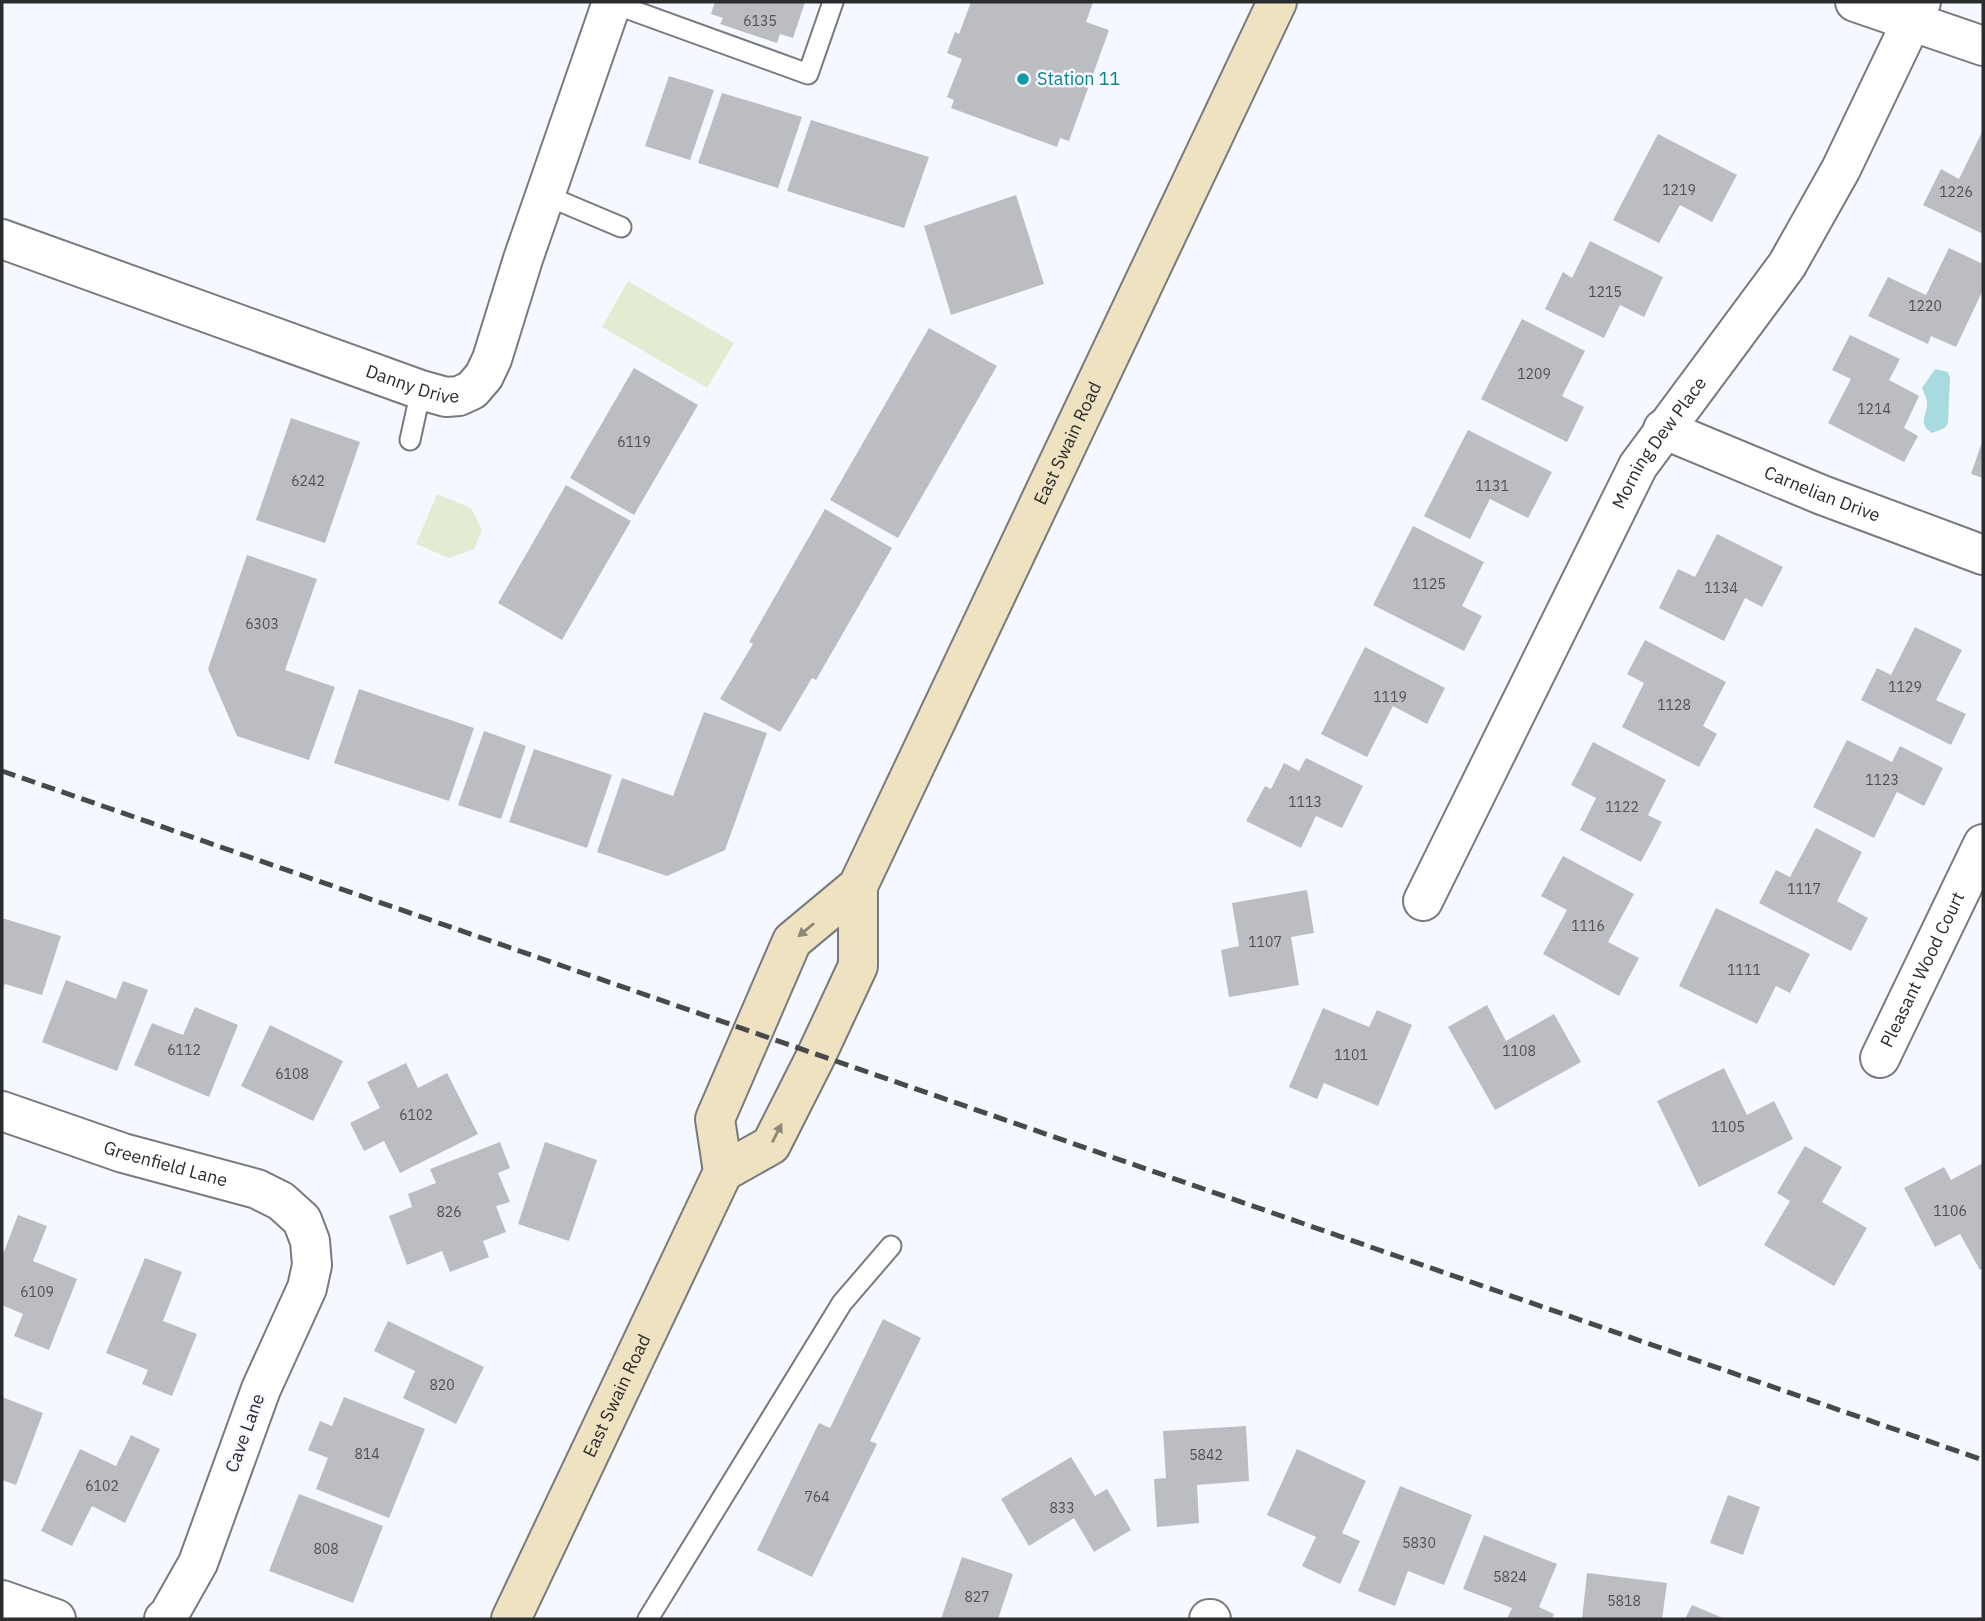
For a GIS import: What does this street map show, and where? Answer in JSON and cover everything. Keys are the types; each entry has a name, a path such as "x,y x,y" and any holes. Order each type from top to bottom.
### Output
{"main road":[{"name":"East Swain Road","path":"511,1619 723,1172 715,1119 792,941 858,886 1277,2"},
{"name":"East Swain Road","path":"723,1172 771,1145 816,1056 858,967 858,886"}],"street":[{"path":"1855,2 1916,12 1983,46"},
{"name":"Danny Drive","path":"2,239 421,390 446,397 459,396 472,390 484,376 492,359 545,195 612,3"},
{"name":"Morning Dew Place","path":"1423,901 1638,466 1787,265 1840,169 1916,12"},
{"name":"Carnelian Drive","path":"1663,429 1822,495 1983,555"},
{"name":"Pleasant Wood Court","path":"1880,1058 1983,844"},
{"name":"Greenfield Lane","path":"2,1111 123,1153 257,1189 282,1201 302,1220 310,1241"},
{"name":"Cave Lane","path":"164,1619 198,1563 261,1389 307,1288 312,1265 310,1241"},
{"path":"2,1600 56,1619"}],"lane":[{"path":"612,3 808,74 833,2"},
{"path":"545,195 621,227"},
{"path":"410,440 421,390"},
{"path":"648,1619 842,1303 891,1246"}],"green space":[{"path":"628,281 734,343 707,388 602,327"},
{"path":"437,494 471,508 482,530 474,549 449,558 416,544"}],"water":[{"path":"1935,369 1948,372 1950,378 1948,423 1945,428 1932,433 1924,424 1927,403 1922,388"}],"building":[{"path":"715,2 805,2 793,38 780,34 777,43 720,24 723,18 711,14"},
{"name":"Station 11","path":"971,2 1093,2 1086,22 1109,30 1069,141 1060,138 1057,147 951,108 954,100 947,97 962,59 947,53 955,32 959,34"},
{"path":"669,76 714,90 690,160 645,146"},
{"path":"722,93 802,117 778,188 698,163"},
{"path":"811,120 929,157 904,228 787,191"},
{"path":"1983,130 1983,234 1923,205 1941,169 1959,179"},
{"path":"1658,134 1737,175 1712,222 1680,205 1659,243 1613,220"},
{"path":"1016,195 1044,284 951,315 924,226"},
{"path":"1590,241 1663,277 1644,317 1620,305 1604,338 1545,309 1563,272 1572,278"},
{"path":"1949,248 1983,264 1983,290 1956,347 1931,336 1928,344 1868,316 1888,277 1926,295"},
{"path":"1522,319 1585,351 1562,396 1584,407 1567,442 1481,399"},
{"path":"929,328 997,366 898,538 830,500"},
{"path":"1850,335 1900,359 1889,380 1919,396 1904,428 1918,436 1904,462 1828,423 1851,379 1832,370"},
{"path":"634,368 698,405 634,515 570,478"},
{"path":"291,418 360,442 325,543 256,520"},
{"path":"1468,430 1552,472 1528,518 1490,499 1470,539 1424,516"},
{"path":"1983,439 1983,478 1971,474"},
{"path":"566,485 631,521 562,640 498,603"},
{"path":"825,509 892,548 816,680 812,678 780,732 720,699 753,644 749,642"},
{"path":"1413,526 1484,562 1462,606 1482,616 1464,651 1373,605"},
{"path":"1717,534 1783,567 1762,607 1745,598 1724,641 1659,608 1678,569 1695,577"},
{"path":"247,555 317,579 285,670 335,687 309,760 237,736 208,669"},
{"path":"1915,627 1962,650 1936,700 1966,714 1951,745 1861,700 1877,668 1891,675"},
{"path":"1645,640 1726,682 1703,726 1717,734 1699,767 1622,727 1644,683 1627,674"},
{"path":"1365,647 1445,688 1427,724 1393,706 1367,757 1321,734"},
{"path":"359,689 474,728 449,801 334,763"},
{"path":"704,712 767,733 725,850 667,876 597,852 622,778 673,796"},
{"path":"484,731 526,746 501,819 458,805"},
{"path":"1847,740 1892,762 1900,746 1943,768 1924,806 1897,792 1874,838 1813,807"},
{"path":"1593,742 1666,780 1648,815 1662,822 1641,862 1580,830 1596,798 1571,785"},
{"path":"534,749 612,775 587,848 509,822"},
{"path":"1306,758 1363,786 1342,828 1316,816 1301,848 1246,821 1265,786 1271,789 1284,763 1299,771"},
{"path":"1816,828 1862,852 1837,901 1868,918 1851,951 1759,903 1776,870 1790,877"},
{"path":"1563,856 1634,894 1608,942 1639,958 1619,996 1543,954 1567,910 1541,896"},
{"path":"1307,890 1314,933 1291,937 1299,985 1229,997 1221,950 1239,946 1232,903"},
{"path":"1716,908 1810,954 1790,993 1776,986 1757,1024 1679,986"},
{"path":"2,918 61,936 42,995 5,984 2,992"},
{"path":"66,980 116,999 123,981 148,990 117,1071 42,1042"},
{"path":"1487,1005 1506,1041 1554,1014 1581,1062 1495,1110 1448,1027"},
{"path":"195,1007 238,1025 209,1097 134,1065 152,1023 183,1035"},
{"path":"1323,1008 1369,1027 1377,1010 1412,1025 1378,1106 1324,1083 1317,1099 1289,1087"},
{"path":"270,1025 343,1061 313,1121 241,1086"},
{"path":"406,1063 418,1088 447,1073 478,1134 400,1173 384,1141 364,1151 350,1123 380,1108 367,1082"},
{"path":"1724,1068 1747,1115 1774,1101 1793,1139 1699,1187 1657,1101"},
{"path":"500,1142 510,1168 498,1173 510,1202 496,1206 506,1232 483,1241 489,1257 450,1272 442,1251 407,1265 389,1216 412,1207 408,1194 436,1183 430,1169"},
{"path":"545,1142 597,1160 569,1241 518,1224"},
{"path":"1805,1146 1842,1167 1822,1202 1867,1228 1834,1286 1764,1245 1790,1201 1777,1193"},
{"path":"1983,1163 1983,1268 1980,1270 1960,1234 1935,1247 1904,1188 1944,1167 1951,1180"},
{"path":"18,1215 47,1226 33,1261 77,1279 49,1350 14,1336 23,1314 2,1305 2,1257"},
{"path":"145,1258 182,1272 163,1321 197,1334 172,1396 142,1384 148,1370 106,1353"},
{"path":"883,1319 921,1338 870,1441 877,1444 812,1577 757,1550 819,1423 830,1428"},
{"path":"388,1321 484,1367 456,1424 403,1398 415,1371 374,1351"},
{"path":"2,1397 43,1413 16,1485 2,1480"},
{"path":"344,1397 425,1429 389,1518 316,1489 328,1458 308,1450 320,1421 332,1426"},
{"path":"1246,1426 1249,1481 1197,1485 1199,1523 1157,1527 1154,1479 1166,1478 1163,1431"},
{"path":"131,1435 160,1449 125,1523 92,1506 72,1546 41,1531 80,1449 116,1466"},
{"path":"1297,1449 1366,1481 1342,1533 1360,1541 1340,1584 1302,1566 1316,1537 1267,1515"},
{"path":"1071,1457 1095,1496 1107,1489 1131,1530 1094,1552 1074,1518 1029,1546 1001,1499"},
{"path":"1400,1486 1472,1515 1444,1585 1408,1571 1395,1606 1358,1591"},
{"path":"299,1494 383,1526 353,1603 269,1571"},
{"path":"1728,1495 1760,1507 1743,1555 1710,1543"},
{"path":"1484,1535 1557,1564 1539,1607 1554,1614 1552,1619 1507,1619 1512,1608 1463,1589"},
{"path":"962,1557 1013,1574 998,1619 941,1619"},
{"path":"1587,1573 1667,1583 1662,1619 1582,1619"},
{"path":"1692,1605 1725,1619 1685,1619"}],"railway":[{"path":"2,771 1983,1460"}],"place":[{"name":"Station 11","path":"1023,79"}]}
